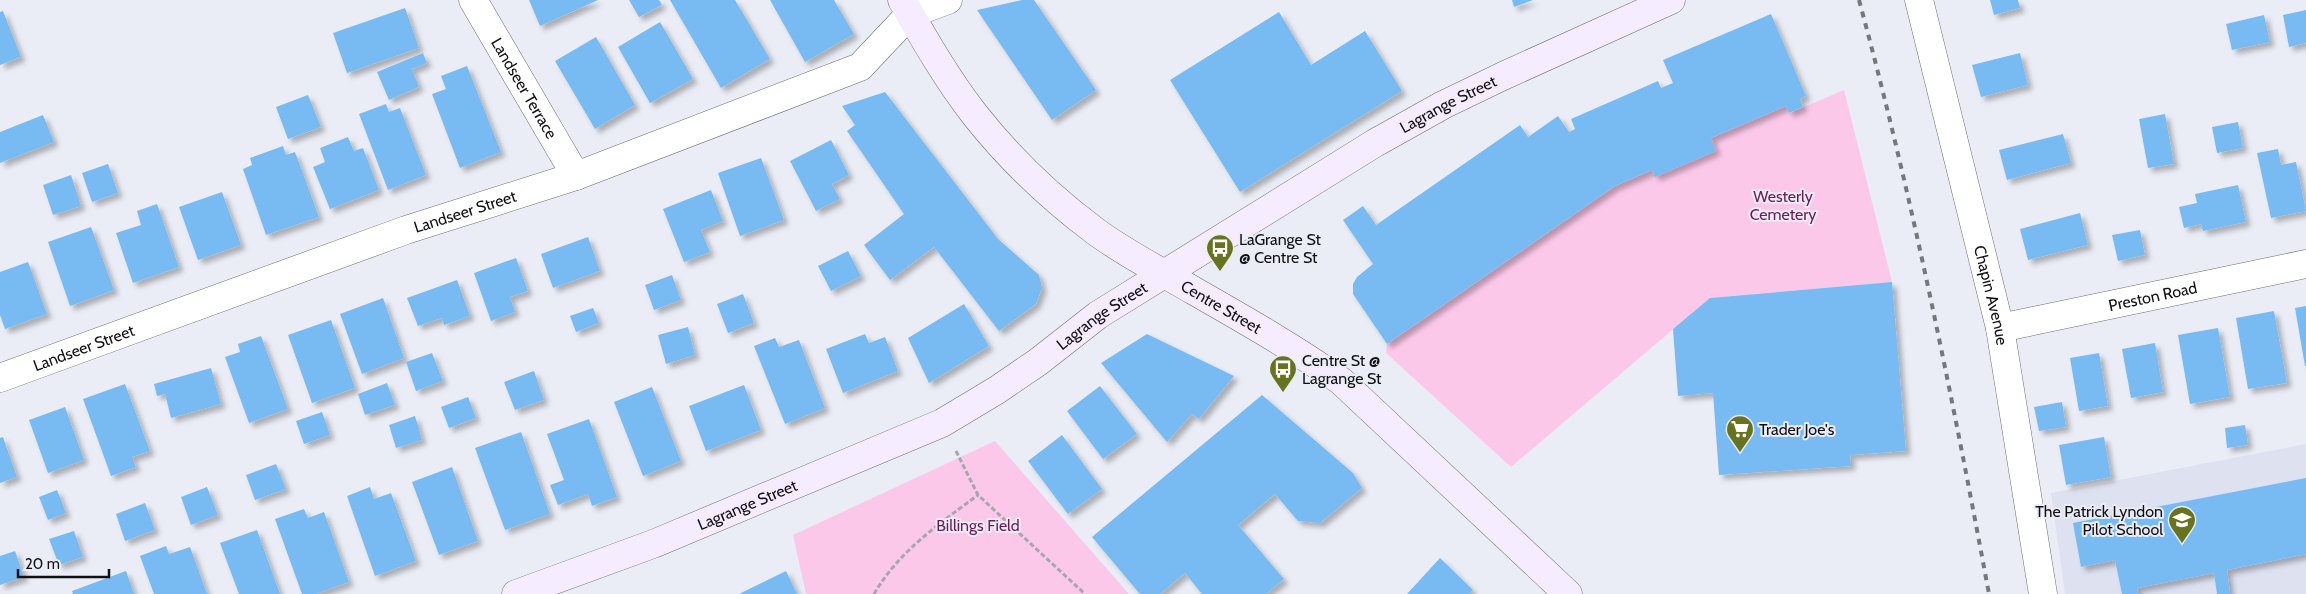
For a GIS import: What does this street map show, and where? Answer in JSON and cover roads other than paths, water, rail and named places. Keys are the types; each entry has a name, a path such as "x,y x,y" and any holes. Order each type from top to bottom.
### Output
{"main road":[{"name":"Lagrange Street","path":"516,594 653,544 942,423 997,390 1038,362 1085,323 1375,143 1443,105 1671,0"},
{"name":"Centre Street","path":"906,7 946,75 975,115 1030,174 1094,230 1124,251 1299,352 1341,381 1568,594"}],"street":[{"name":"Landseer Terrace","path":"473,0 576,176"},
{"path":"906,7 948,0"},
{"name":"Chapin Avenue","path":"1919,0 2000,328 2043,594"},
{"name":"Landseer Street","path":"0,378 406,230 576,176 860,67 906,7"},
{"name":"Preston Road","path":"2000,328 2306,264"}],"railway":[{"path":"1859,0 1914,222 1961,445 1989,594"}],"place":[{"name":"LaGrange St @ Centre St","path":"1220,272"},
{"name":"Centre St @ Lagrange St","path":"1283,393"},
{"name":"Trader Joe's","path":"1740,453"},
{"name":"The Patrick Lyndon Pilot School","path":"2182,544"}],"park label":[{"name":"Westerly Cemetery","path":"1783,205"},
{"name":"Billings Field","path":"978,525"}]}
